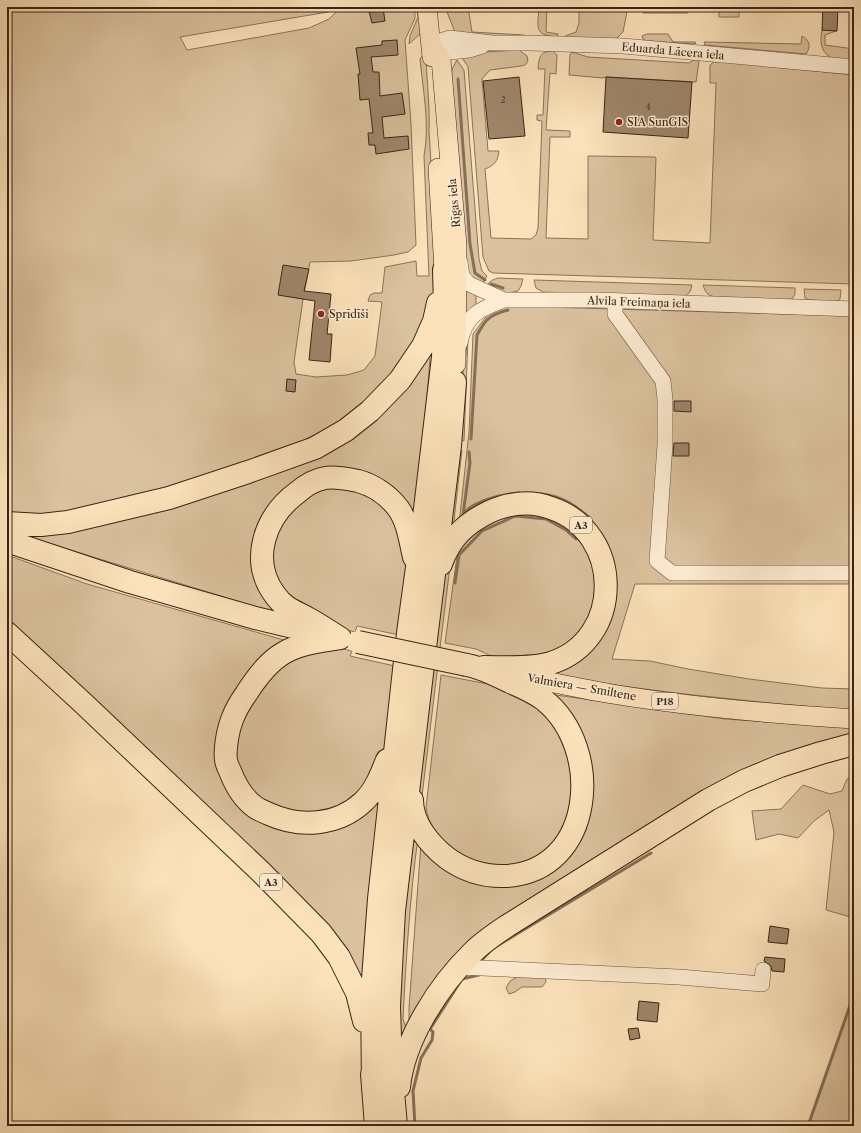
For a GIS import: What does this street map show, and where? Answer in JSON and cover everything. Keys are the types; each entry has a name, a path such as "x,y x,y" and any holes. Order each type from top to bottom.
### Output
{"highway":[{"path":"7,523 41,525 68,522 169,498 315,448 346,430 370,411 400,380 423,346 434,321 444,270"},
{"name":"A3","path":"373,1088 372,992 379,892 396,739 443,357 445,305 444,270"},
{"name":"A3","path":"396,1126 391,1068 389,1006 394,911 450,446 456,364"},
{"path":"349,640 285,607 274,595 267,581 262,561 263,544 268,527 277,511 292,496 308,484 326,478 363,482 375,488 392,501 398,508 409,532 417,570"},
{"name":"A3","path":"7,541 130,582 255,618 349,640 473,666 536,666 550,663 562,658 586,640 594,628 604,604 606,579 598,548 591,536 581,524 570,516 545,506 519,504 497,509 479,517 453,538 446,551 440,566 427,632"},
{"name":"A3","path":"7,634 83,703 250,861 322,933 339,957 357,994 369,1037 376,1126"},
{"path":"349,640 308,643 291,648 280,654 254,680 237,706 228,732 225,759 233,780 245,797 256,808 286,821 302,823 332,819 348,813 364,802 378,784 396,739"},
{"path":"417,716 412,806 415,818 421,829 435,848 449,860 462,868 490,876 512,876 525,873 538,867 561,850 576,826 580,814 583,787 582,775 574,743 560,718 545,701 527,690 473,666"},
{"path":"396,1126 400,1078 410,1044 426,1013 446,982 474,951 507,926 708,800 744,781 780,766 854,744"}],"main road":[{"name":"Rīgas iela","path":"427,7 431,44 444,270"},
{"name":"Rīgas iela","path":"431,44 441,59 457,245 456,364"},
{"name":"Valmiera — Smiltene","path":"473,666 612,694 752,712 854,718"}],"street":[{"name":"Eduarda Lācera iela","path":"431,44 450,52 469,50 492,43 623,46 854,67"},
{"name":"Alvila Freimaņa iela","path":"457,245 462,276 469,284 504,300 615,301 854,309"},
{"path":"456,364 461,338 466,325 474,314 486,307 504,300"},
{"path":"615,301 615,314 663,381 665,399 665,445 657,561 672,573 854,573"},
{"path":"459,967 680,977 762,984 763,970"}],"shaded area":[{"path":"7,7 328,7 328,12 180,37 187,50 309,28 329,19 338,7 415,7 415,18 405,40 411,124 416,245 408,252 394,255 351,261 310,262 294,362 296,374 316,377 347,375 364,370 375,356 382,302 368,301 370,295 374,293 382,293 385,267 416,261 417,276 429,276 424,156 426,144 426,120 420,59 422,56 426,58 438,278 423,335 377,396 340,422 296,444 103,509 7,518"},
{"path":"417,7 421,7 423,29 420,34 409,44 410,36 418,17"},
{"path":"445,7 467,7 472,32 524,35 524,38 467,36 455,32"},
{"path":"539,7 547,7 546,32 558,34 557,37 549,36 540,32 538,25"},
{"path":"579,7 628,7 623,32 615,40 563,37 576,32 579,23"},
{"path":"688,7 688,13 643,13 644,8"},
{"path":"719,7 739,7 739,17 719,17"},
{"path":"822,30 836,31 825,35 825,45 854,49 854,61 829,59 830,57 824,52 822,45"},
{"path":"647,34 668,34 673,42 696,43 647,41 643,39 642,36"},
{"path":"802,36 809,44 809,49 806,54 705,45 704,42 801,44"},
{"path":"519,50 527,56 528,61 525,65 490,70 482,79 488,151 499,151 498,158 495,163 485,169 491,238 531,239 536,235 538,228 542,121 537,120 537,115 543,115 545,69 538,69 540,58 545,52 553,51 557,55 556,74 550,73 546,130 570,131 570,137 550,137 546,238 588,239 588,156 655,157 653,240 710,243 716,83 710,83 710,65 715,61 854,75 854,284 493,273 489,271 483,257 468,67 462,56 485,52"},
{"path":"572,52 588,57 689,63 696,59 699,61 696,82 569,75 570,55"},
{"path":"457,60 464,70 479,259 482,271 487,276 481,286 468,274 465,263 451,83 452,69"},
{"path":"498,278 523,279 518,291 508,293 486,289 490,282"},
{"path":"534,280 692,285 690,292 685,296 656,296 543,292 536,288"},
{"path":"703,285 795,288 795,294 792,299 783,300 718,297 708,294"},
{"path":"463,289 476,295 476,307 463,315"},
{"path":"804,289 841,290 840,299 835,302 809,300 805,298"},
{"path":"508,306 854,316 854,584 635,584 612,659 650,661 749,679 822,688 854,689 854,711 666,692 553,675 589,648 608,557 549,500 457,524 460,515 469,432 473,334 491,310"},
{"path":"467,337 464,441 460,439 459,436 464,358 466,355"},
{"path":"429,354 430,358 425,423 415,516 347,473 260,525 280,614 34,539 32,535 326,449"},
{"path":"462,450 454,520 450,524 460,452"},
{"path":"347,486 378,498 394,514 407,564 399,635 357,626 355,632 319,623 288,603 269,570 276,522 314,490"},
{"path":"531,509 570,525 588,546 599,585 594,612 578,639 558,653 498,659 476,649 445,643 457,556 459,550 464,545 464,537 469,529"},
{"path":"7,555 87,584 284,640 252,671 218,755 288,830 381,794 365,982 7,625"},
{"path":"449,558 450,566 422,796 418,802 444,578"},
{"path":"339,648 352,651 350,656 395,666 386,744 375,773 344,808 316,815 289,812 255,797 235,764 234,743 245,707 286,658"},
{"path":"441,675 488,684 523,696 548,712 574,769 574,800 565,831 543,854 508,869 489,869 445,850 429,820 426,808"},
{"path":"556,695 725,719 854,728 854,737 563,881 413,1024 409,1021 409,1008 421,843 470,880 563,857 583,746"},
{"path":"854,778 854,918 826,910 834,832 829,810 814,821 798,838 779,834 756,840 752,811 781,809 803,785 830,794 842,791 847,779"},
{"path":"412,833 418,837 405,973 403,1019 405,1025 411,1028 401,1047 398,1009 400,936"},
{"path":"519,976 545,977 546,982 542,987 522,987 509,994 506,988 510,981"},
{"path":"854,994 854,1126 808,1126"}],"building":[{"path":"823,7 838,7 837,31 822,30"},
{"path":"383,8 385,21 372,23 369,11"},
{"path":"397,40 398,55 371,57 373,72 379,72 380,96 402,93 405,114 382,117 384,138 408,136 409,149 376,154 375,145 369,145 368,133 373,133 369,99 360,100 358,74 360,74 356,48 382,45 382,41"},
{"path":"519,77 525,136 489,139 483,81"},
{"path":"606,77 692,82 688,138 603,132"},
{"path":"283,265 309,269 304,291 331,294 327,334 332,334 330,362 309,360 315,301 278,295"},
{"path":"287,379 296,380 295,392 286,391"},
{"path":"674,401 691,401 691,412 674,411"},
{"path":"674,443 689,443 689,456 673,456"},
{"path":"770,926 789,929 787,944 768,942"},
{"path":"765,957 785,959 784,972 772,971 771,966 764,961"},
{"path":"639,1001 659,1003 657,1022 637,1020"},
{"path":"638,1028 640,1038 630,1040 628,1029"}],"waterway":[{"path":"458,79 470,244 475,273 485,280"},
{"path":"491,284 503,288"},
{"path":"471,439 477,335 489,318 508,310"},
{"path":"469,452 470,463 463,515 467,510 480,502 496,497 519,493"},
{"path":"541,494 562,499 591,519"},
{"path":"455,583 459,555 482,531 515,516 546,519 566,530 576,539"},
{"path":"495,947 651,853"},
{"path":"481,961 491,950"},
{"path":"415,1126 413,1091 421,1058 432,1040 433,1032 430,1029 462,979 479,975"},
{"path":"808,1126 854,994"}],"place":[{"name":"SIA SunGIS","path":"619,122"},
{"name":"Sprīdīši","path":"321,314"}]}
